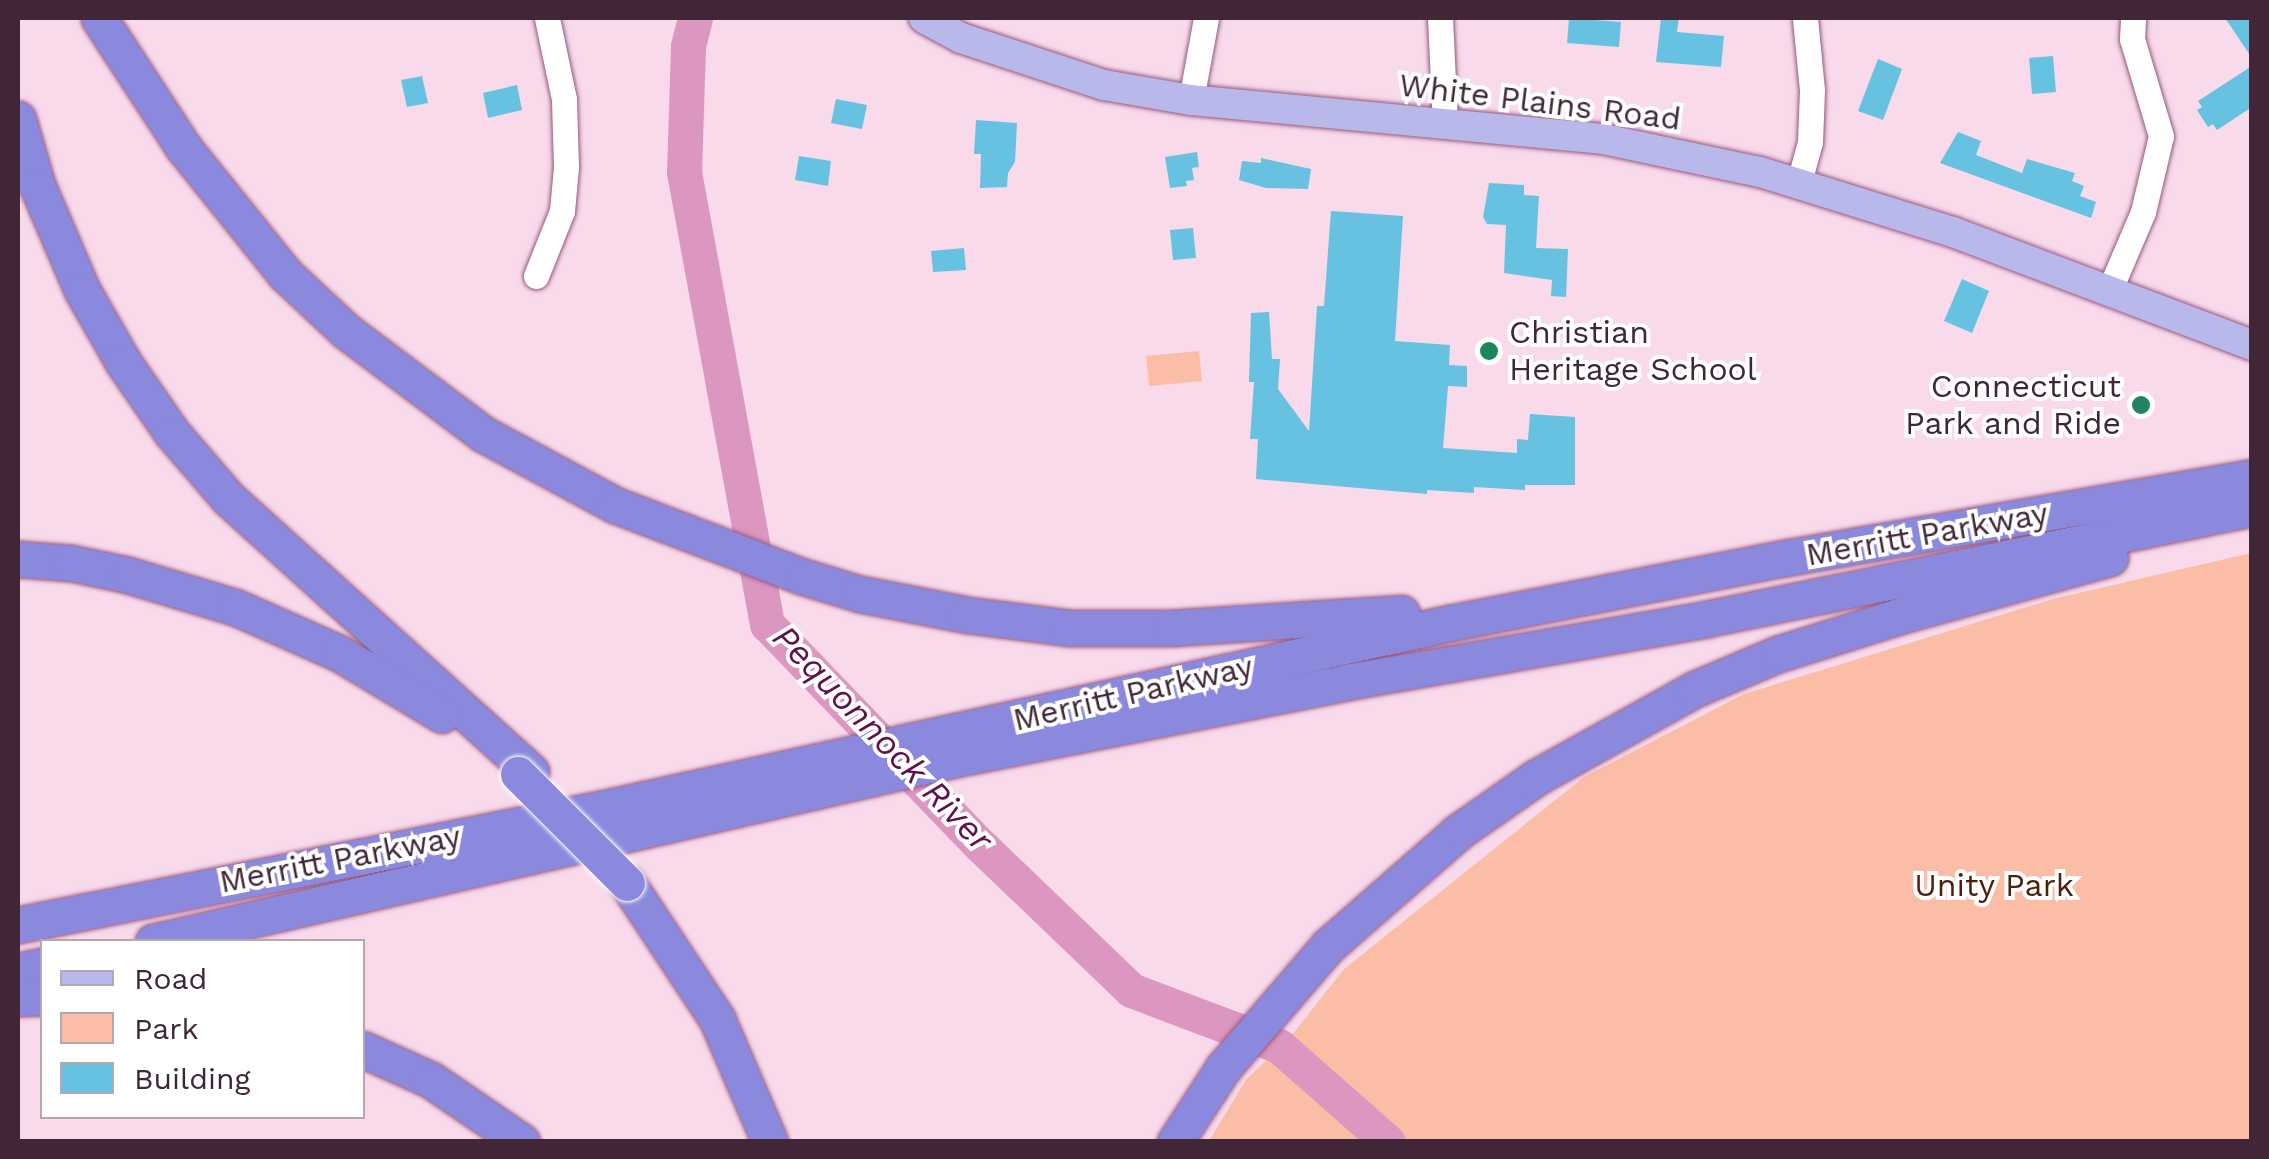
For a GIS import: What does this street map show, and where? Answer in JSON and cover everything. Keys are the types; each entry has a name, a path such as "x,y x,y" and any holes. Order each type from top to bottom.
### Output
{"highway":[{"path":"99,18 148,97 237,218 286,276 346,332 483,434 616,505 801,576 860,594 968,615 1070,628 1233,627 1390,616 1619,575 1785,558"},
{"path":"18,120 38,185 82,290 123,362 172,433 229,499 524,773 627,883 716,1019 770,1142"},
{"name":"Merritt Parkway","path":"165,939 1413,631 1785,558 2252,477"},
{"name":"Merritt Parkway","path":"944,748 1706,619 2252,508"},
{"path":"1175,1142 1223,1068 1276,1002 1352,923 1458,832 1550,769 1695,689 1778,654 1898,616 2252,521"},
{"path":"18,559 128,575 286,628 402,690 524,773"},
{"name":"Merritt Parkway","path":"18,925 867,765"},
{"path":"365,1050 431,1080 522,1142"}],"main road":[{"name":"White Plains Road","path":"924,18 962,38 1104,85 1191,100 1664,148 1799,182 2110,289 2252,345"}],"street":[{"path":"536,276 562,211 566,167 564,99 546,18"},
{"path":"1191,100 1206,18"},
{"path":"1440,18 1445,123"},
{"path":"1799,182 1811,124 1805,18"},
{"path":"2110,289 2143,212 2161,136 2137,57 2132,18"}],"green space":[{"path":"1199,351 1202,381 1149,386 1146,356"},
{"name":"Unity Park","path":"2251,553 2251,1141 1209,1141 1246,1080 1292,1035 1344,969 1584,777 1744,694 2053,599"}],"building":[{"path":"1569,18 1621,22 1619,47 1567,43"},
{"path":"1661,18 1679,18 1677,32 1724,36 1721,67 1656,62"},
{"path":"2225,18 2252,18 2252,58"},
{"path":"2053,56 2056,92 2032,94 2029,58"},
{"path":"1878,59 1902,69 1883,120 1858,111"},
{"path":"2252,66 2252,107 2217,130 2213,124 2208,127 2197,110 2202,107 2198,101"},
{"path":"422,76 428,103 407,107 401,80"},
{"path":"517,85 522,110 488,118 483,93"},
{"path":"836,99 867,105 862,129 831,123"},
{"path":"976,120 1017,123 1015,162 1008,173 1007,187 980,188 981,154 974,154"},
{"path":"1958,132 1981,141 1976,155 2022,173 2027,159 2075,173 2072,181 2084,186 2080,196 2096,202 2091,218 1940,163"},
{"path":"1197,152 1199,167 1192,168 1194,180 1186,181 1187,186 1170,188 1165,157"},
{"path":"799,156 831,161 828,186 795,180"},
{"path":"1261,158 1311,169 1308,189 1266,188 1239,180 1242,161 1261,163"},
{"path":"1489,183 1524,185 1524,195 1539,196 1536,248 1568,249 1566,297 1551,296 1552,280 1504,273 1506,225 1487,224 1483,217"},
{"path":"1331,211 1403,216 1395,341 1450,345 1449,365 1467,366 1467,387 1448,386 1443,448 1517,453 1517,439 1528,440 1530,414 1575,417 1575,485 1525,485 1525,490 1474,487 1474,493 1427,490 1427,494 1256,479 1258,439 1250,439 1254,382 1249,382 1251,313 1269,312 1272,359 1280,359 1278,389 1309,431 1317,306 1324,306"},
{"path":"1193,228 1196,258 1173,260 1170,230"},
{"path":"964,248 966,270 933,272 931,251"},
{"path":"1962,279 1989,291 1972,333 1944,321"}],"waterway":[{"name":"Pequonnock River","path":"695,18 688,46 684,172 767,624 981,846 1131,990 1279,1046 1388,1142"}],"place":[{"name":"Christian Heritage School","path":"1489,351"},
{"name":"Connecticut Park and Ride","path":"2141,405"}]}
